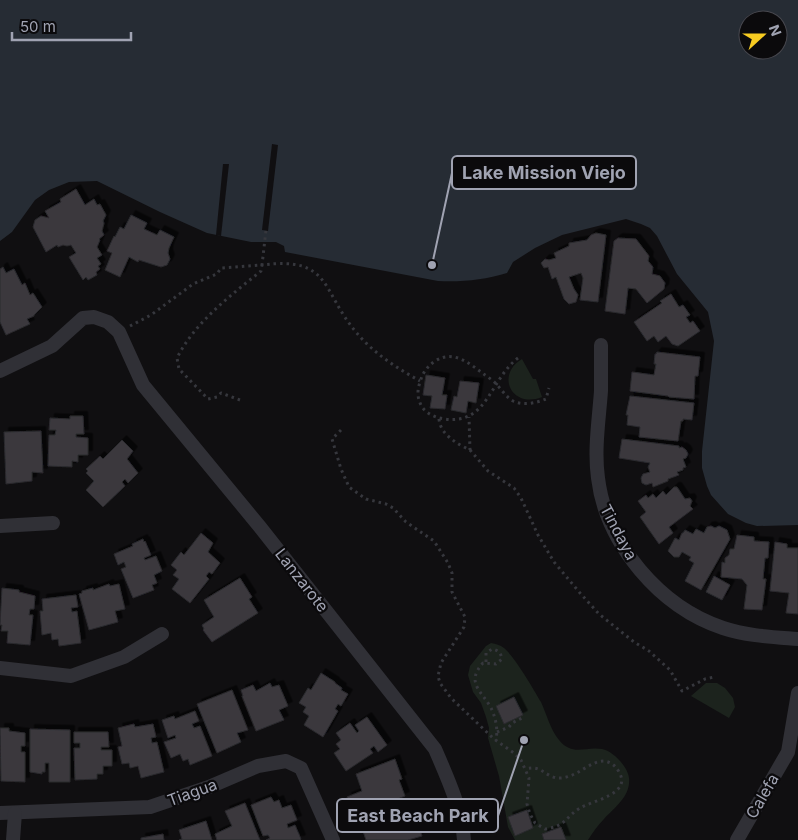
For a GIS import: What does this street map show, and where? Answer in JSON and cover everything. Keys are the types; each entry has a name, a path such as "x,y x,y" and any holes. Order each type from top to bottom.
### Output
{"street":[{"path":"0,371 52,346 83,318 94,317 108,322 119,332"},
{"name":"Lanzarote","path":"119,332 143,385 260,527 435,748 449,783 463,829 464,840"},
{"name":"Tindaya","path":"601,345 598,476 601,500 623,549 644,576 666,596 696,616 723,628 798,640"},
{"path":"0,526 53,523"},
{"path":"0,668 71,676 124,657 162,634"},
{"name":"Calefa","path":"737,840 793,754 798,693"},
{"name":"Tiagua","path":"0,812 150,807 209,787 258,766 286,761 301,768 333,840"},
{"path":"13,840 15,813"}],"path":[{"path":"240,400 221,393 217,397 208,399 179,369 177,358 197,328 227,299 261,272 266,230"},
{"path":"119,332 151,315 192,284 217,274 220,268 279,262 301,265 315,273 326,285 356,333 379,355 420,381"},
{"path":"518,358 501,375 497,385 480,408 469,417 453,420 439,419 423,408 417,392 422,374 440,358 452,356 466,359 497,385 502,392 514,401 534,404 546,399 550,388"},
{"path":"469,417 470,450"},
{"path":"439,419 440,425 447,434 459,445 470,450 488,471 514,488 554,562 599,614 634,642 649,651 670,670 682,691 705,679 714,677"},
{"path":"341,430 332,439 341,469 349,487 366,499 386,504 393,508 406,522 434,542 448,563 452,573 452,592 465,617 464,627 441,663 438,676 440,683 451,698 496,740 514,753 526,769 528,778 527,804 535,823 545,829 560,826 577,810 613,794 620,787 622,780 616,766 602,761 575,774 559,778 554,778 538,768 526,769"},
{"path":"492,649 497,650 501,654 502,659 496,664 491,665 486,662 486,653 492,649"},
{"path":"486,662 477,670 475,678 477,688 491,708 497,732 496,740"},
{"path":"497,732 509,727 512,723 522,718"}],"shaded area":[{"path":"0,0 798,0 798,525 757,526 746,523 728,514 711,495 702,468 702,451 714,341 708,312 677,274 657,236 650,228 641,224 626,219 562,235 535,248 513,262 507,273 473,280 456,281 438,281 285,252 284,246 276,242 251,242 207,233 97,181 69,182 49,190 35,200 12,232 0,241"},
{"path":"522,359 533,379 536,379 542,397 522,398 515,394 511,388 509,381 510,373 514,366"},
{"path":"491,643 504,648 519,666 541,702 553,731 564,745 574,750 596,748 606,750 615,756 626,769 629,784 625,796 588,840 515,840 508,827 499,776 488,738 489,728 481,703 473,692 468,675 470,666 486,646"},
{"path":"706,683 717,683 725,688 733,698 735,707 729,718 691,696"}],"pier":[{"path":"272,144 278,145 268,231 262,230"},
{"path":"223,164 229,164 221,236 216,235"}],"building":[{"path":"76,189 85,205 94,199 97,205 100,204 106,215 102,231 104,235 99,239 97,247 102,255 97,258 101,264 98,266 100,269 96,272 97,275 88,280 86,277 83,280 69,257 76,253 71,245 58,247 57,245 46,252 33,227 35,220 41,216 49,218 45,211 61,202 60,199"},
{"path":"131,215 147,223 144,229 157,235 160,230 174,237 169,248 170,259 167,265 161,267 139,260 138,262 129,257 120,277 105,270 112,253 107,251 120,227 124,229"},
{"path":"596,233 606,235 598,302 580,300 583,278 581,273 569,277 578,295 576,302 569,304 564,299 556,277 552,279 548,267 544,268 541,263 545,259 556,258 554,253 569,246 569,243 587,240"},
{"path":"618,238 636,239 649,256 648,261 653,267 652,274 660,276 665,283 664,289 647,303 636,289 628,288 625,314 605,311 614,241"},
{"path":"3,267 6,273 14,269 22,285 25,283 30,295 33,293 42,307 34,316 27,319 30,324 6,335 0,322 0,269"},
{"path":"671,294 679,307 683,305 690,315 686,317 690,323 693,321 700,331 678,346 672,344 666,336 658,342 654,336 647,341 634,322 662,303 660,301"},
{"path":"657,352 700,357 698,376 695,376 694,399 630,391 632,372 654,375 655,354"},
{"path":"426,375 445,378 442,395 447,395 445,409 430,408 432,396 423,395"},
{"path":"460,381 479,383 476,403 468,401 466,413 451,410 454,396 457,397"},
{"path":"630,396 694,403 692,420 683,419 681,421 678,441 639,437 640,427 627,425 628,415 626,415"},
{"path":"70,416 83,416 84,434 76,434 76,437 88,438 88,455 78,455 78,462 72,461 72,467 48,466 49,435 55,435 56,430 49,430 50,418 70,419"},
{"path":"41,431 43,473 32,472 32,481 6,484 4,432"},
{"path":"622,439 682,447 688,454 683,459 686,467 677,472 679,475 668,479 668,481 653,487 652,483 646,485 642,483 641,478 643,474 650,472 648,467 650,463 619,458"},
{"path":"122,440 133,451 127,459 138,473 128,483 125,479 122,482 125,486 103,507 86,490 94,481 86,473 88,471 86,469 100,456 103,459"},
{"path":"674,487 677,487 685,499 690,498 692,501 690,506 693,509 669,527 673,533 659,544 640,517 646,512 638,501 646,495 648,498 653,494 656,498 663,491 666,495"},
{"path":"719,526 727,530 730,539 701,590 685,581 694,563 689,560 691,557 682,552 679,557 674,557 668,551 675,538 679,540 685,530 693,534 696,529 704,533 707,527 715,528"},
{"path":"201,533 213,543 208,552 220,563 212,574 209,572 206,576 209,579 190,603 172,589 179,579 173,575 177,570 171,565 181,552 184,555"},
{"path":"737,535 754,537 754,541 769,542 768,558 765,558 763,579 766,579 762,610 744,609 747,585 742,579 721,577 722,562 725,563 725,558 729,555 730,549 734,549"},
{"path":"143,539 151,555 144,558 145,560 156,556 162,571 154,575 157,583 152,585 154,590 133,598 121,569 126,567 124,562 118,565 114,554 133,546 132,544"},
{"path":"775,542 787,544 787,548 798,548 798,614 786,613 789,593 770,591"},
{"path":"714,576 730,585 722,600 706,592"},
{"path":"240,578 252,597 249,599 258,613 212,642 203,630 202,625 214,617 204,600"},
{"path":"109,584 110,586 119,584 125,609 115,611 118,622 89,630 79,594 82,591 93,588 93,590"},
{"path":"2,588 19,590 19,592 35,596 34,609 30,609 29,615 33,615 30,645 7,643 8,631 1,631"},
{"path":"76,595 78,607 71,608 72,612 77,611 81,643 59,646 58,639 52,640 51,633 42,635 40,611 43,611 42,599"},
{"path":"321,673 348,694 341,706 338,704 335,709 338,711 323,737 304,725 309,716 303,712 306,707 299,703 308,688 311,690"},
{"path":"270,683 272,687 279,685 288,706 279,710 284,720 256,731 241,690 253,685 256,691"},
{"path":"232,690 248,730 237,733 241,742 217,753 197,704"},
{"path":"514,697 523,715 504,724 496,706"},
{"path":"195,711 199,721 192,724 194,728 200,726 212,756 190,765 188,759 183,761 180,754 171,758 164,742 176,738 175,735 168,738 162,720 174,716 175,719"},
{"path":"367,717 387,745 378,752 374,746 370,749 373,753 346,771 334,753 340,749 336,744 341,740 336,733 350,723 357,733 359,731 355,725"},
{"path":"134,724 135,727 153,724 156,737 151,738 152,743 157,742 164,772 141,778 138,766 130,768 129,763 122,764 118,747 122,746 118,728"},
{"path":"0,728 9,728 9,731 25,733 25,746 21,746 21,752 25,752 25,782 1,781"},
{"path":"30,729 70,730 70,782 49,782 49,763 45,763 45,772 42,772 42,774 30,772"},
{"path":"74,732 108,732 109,747 101,747 101,750 112,750 112,766 103,766 103,774 97,774 97,779 75,780 74,748 80,748 80,743 74,743"},
{"path":"395,759 402,779 399,780 405,796 355,816 347,797 362,791 356,774"},
{"path":"271,797 274,802 279,800 282,808 291,805 297,820 287,824 288,828 295,825 300,840 266,840 270,838 268,835 263,836 251,805"},
{"path":"245,803 260,840 217,840 215,834 232,826 225,811"},
{"path":"407,805 414,821 417,820 422,836 408,840 366,840 359,820 389,810 391,814 395,813 394,809"},
{"path":"527,810 533,828 515,836 508,817"},
{"path":"206,821 212,840 179,840 182,839 179,830"},
{"path":"561,827 566,840 544,840 542,834"},
{"path":"163,834 164,840 141,840 141,838"}],"place":[{"name":"Lake Mission Viejo","path":"432,265"},
{"name":"East Beach Park","path":"524,740"}]}
